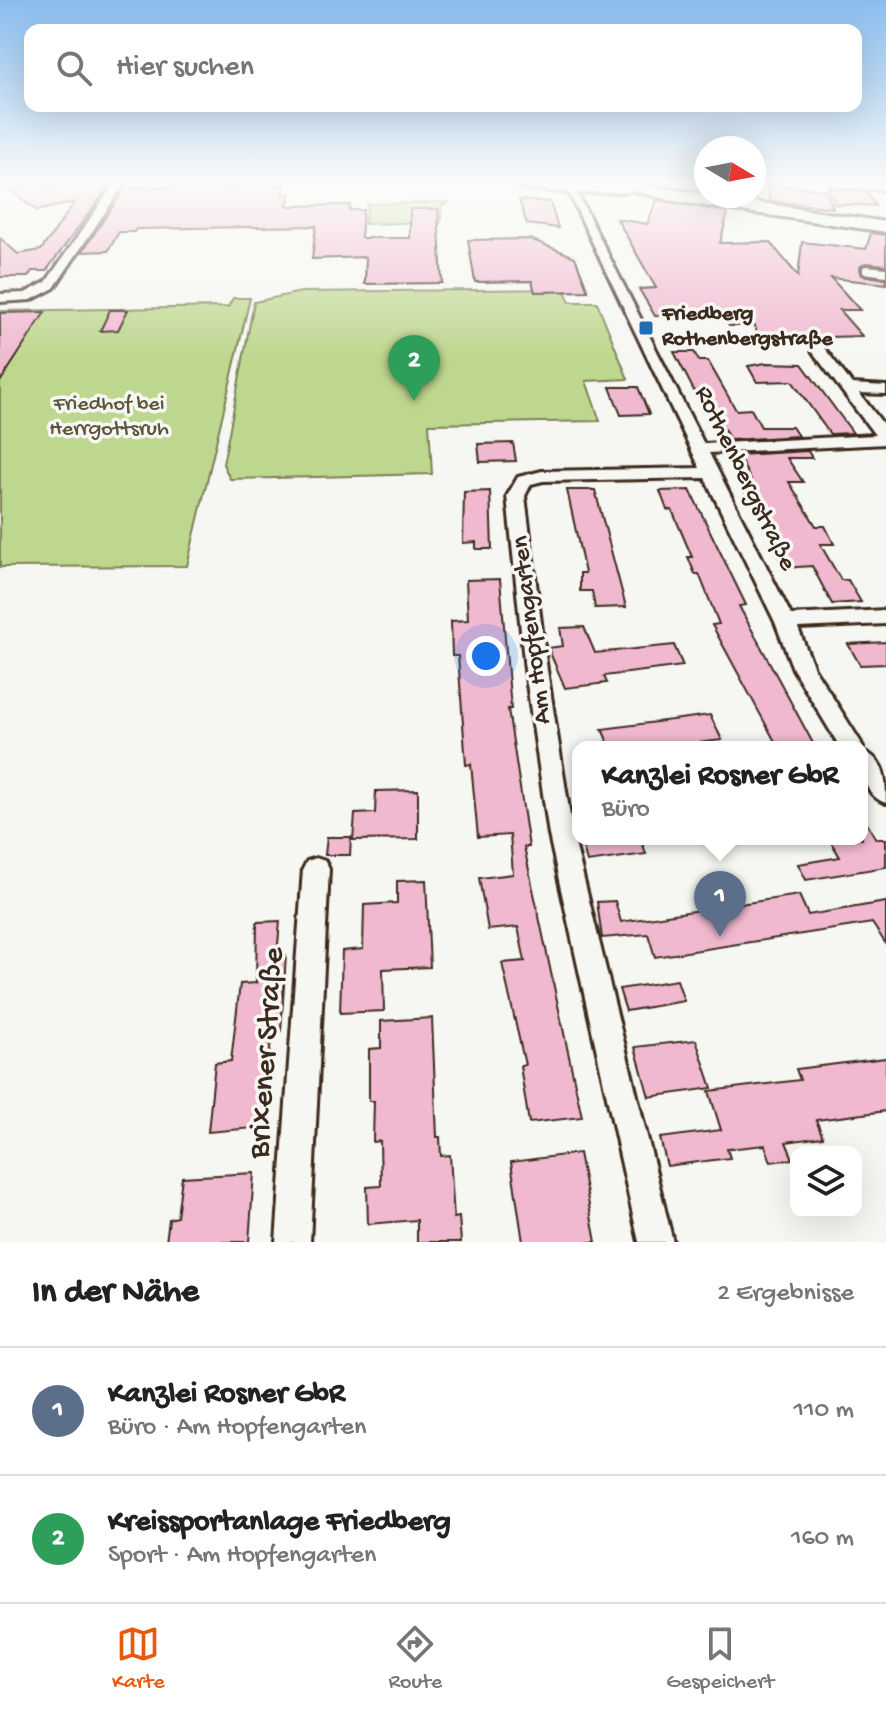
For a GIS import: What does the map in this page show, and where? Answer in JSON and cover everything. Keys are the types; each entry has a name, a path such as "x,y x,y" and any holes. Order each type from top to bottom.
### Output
{"street":[{"path":"0,298 27,297 50,285 79,242"},
{"name":"Rothenbergstraße","path":"594,242 785,622 804,669 848,741"},
{"path":"867,270 886,272"},
{"path":"817,348 886,439"},
{"path":"848,388 886,390"},
{"path":"697,449 886,439"},
{"name":"Am Hopfengarten","path":"656,1242 561,835 536,670 516,496 524,481 542,476 709,473"},
{"path":"785,622 886,617"},
{"path":"868,768 886,793"},
{"name":"Brixener Straße","path":"293,1242 316,869"}],"green space":[{"path":"564,289 570,302 597,302 628,379 586,381 600,421 429,424 432,474 230,479 223,464 254,302 301,292"},
{"name":"Friedhof bei Herrgottsruh","path":"233,298 250,298 187,566 0,567 0,311 228,307"}],"building":[{"path":"0,242 4,242 18,254 41,250 47,242 68,242 46,271 32,271 28,277 0,277"},
{"path":"89,242 113,242 108,251 82,252"},
{"path":"314,242 440,242 442,283 365,284 366,257 312,259"},
{"path":"468,242 537,242 575,257 588,291 535,292 532,281 475,282"},
{"path":"630,242 770,242 798,276 802,242 866,249 868,242 886,242 886,265 866,263 860,267 861,275 886,279 886,284 831,278 860,310 839,310 862,336 759,339 755,326 729,326 722,314 655,316 639,289 656,288"},
{"path":"110,310 128,310 118,330 100,331"},
{"path":"45,312 17,356 0,382 0,313"},
{"path":"674,352 694,352 699,361 708,361 736,410 751,409 761,427 792,427 798,436 730,440 713,410 704,410"},
{"path":"802,364 853,433 830,434 792,381 757,382 748,366"},
{"path":"610,387 638,387 649,414 621,415"},
{"path":"513,443 516,461 480,462 478,444"},
{"path":"808,451 812,458 787,458 803,482 789,482 816,526 825,526 834,544 820,544 841,580 848,580 861,602 832,604 812,566 784,568 774,548 787,548 762,502 751,503 742,486 753,485 738,455"},
{"path":"567,490 595,490 626,607 595,608 592,591 580,591 580,573 585,573"},
{"path":"690,490 746,605 739,606 812,741 775,741 712,625 719,624 699,574 695,574 688,557 692,557 672,510 667,510 660,491"},
{"path":"490,491 492,549 476,549 476,542 463,543 464,492"},
{"path":"500,579 511,709 508,709 529,847 524,847 582,1117 529,1123 520,1066 525,1065 502,963 525,961 518,927 488,930 479,878 513,874 510,835 478,837 471,764 466,765 458,656 452,656 451,621 468,620 466,580"},
{"path":"584,627 595,653 674,645 683,666 604,676 607,683 565,688 548,648 563,646 560,628"},
{"path":"886,642 886,664 860,665 848,644"},
{"path":"710,715 722,740 607,741 602,729"},
{"path":"418,790 418,839 353,840 355,814 375,813 376,791"},
{"path":"868,825 876,839 886,839 886,867 806,880 798,864 840,857 833,845 868,845"},
{"path":"327,837 351,837 350,855 325,855"},
{"path":"582,845 643,845 646,854 587,862"},
{"path":"426,880 430,967 383,969 384,1011 340,1013 342,951 363,949 364,905 397,903 397,881"},
{"path":"799,895 808,915 886,902 886,944 872,923 655,957 648,934 602,938 597,902 615,901 621,922"},
{"path":"280,921 277,956 286,955 281,1031 271,1032 266,1127 208,1132 215,1063 231,1061 240,984 256,983 257,922"},
{"path":"677,980 684,1001 626,1011 619,989"},
{"path":"432,1018 437,1137 440,1137 441,1156 450,1155 454,1218 459,1217 461,1242 417,1242 417,1220 368,1224 367,1187 381,1186 380,1141 373,1142 374,1101 369,1101 369,1049 381,1048 381,1021"},
{"path":"696,1040 712,1088 649,1097 635,1047"},
{"path":"886,1058 886,1111 816,1120 823,1137 786,1142 790,1159 771,1162 765,1145 727,1149 730,1158 667,1166 660,1138 721,1130 709,1091 800,1080 796,1069"},
{"path":"579,1153 596,1242 523,1242 511,1162"},
{"path":"254,1173 249,1242 166,1242 169,1219 177,1217 182,1177"}],"place":[{"name":"Friedberg Rothenbergstraße","path":"646,328"},
{"name":"Kreissportanlage Friedberg","path":"414,401"},
{"name":"Kanzlei Rosner GbR","path":"720,937"}]}
